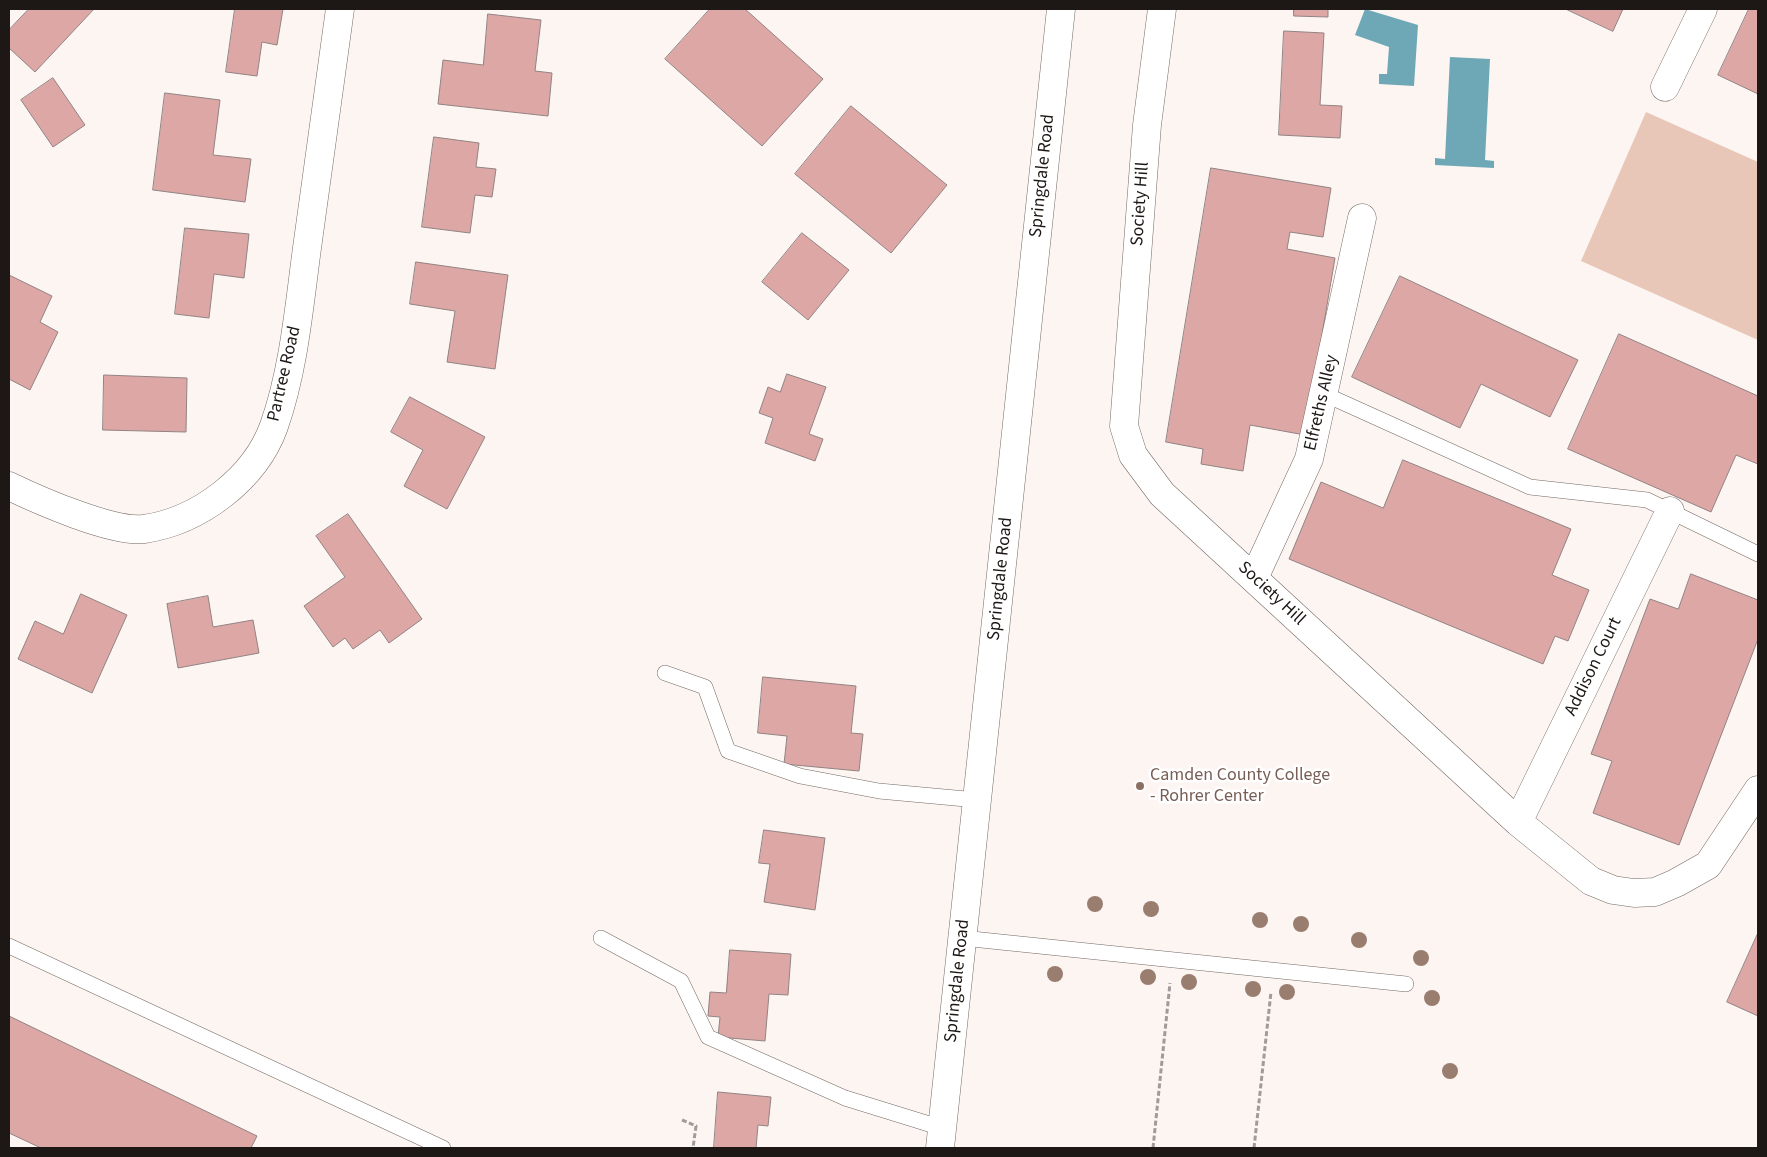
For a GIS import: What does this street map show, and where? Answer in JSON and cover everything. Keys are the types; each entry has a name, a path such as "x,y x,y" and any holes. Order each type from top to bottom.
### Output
{"street":[{"name":"Partree Road","path":"9,486 100,522 143,529 193,515 230,489 257,457 274,427 291,365 340,9"},
{"name":"Springdale Road","path":"941,1138 1061,9"},
{"name":"Society Hill","path":"1162,9 1147,125 1124,426 1133,455 1162,494 1518,822 1591,881 1612,890 1655,892 1708,865 1758,790"},
{"path":"1665,87 1703,9"},
{"name":"Elfreths Alley","path":"1254,578 1310,459 1362,218"},
{"name":"Addison Court","path":"1518,822 1670,511"}],"lane":[{"path":"1324,394 1530,486 1647,500 1758,554"},
{"path":"665,672 705,687 728,751 800,776 879,791 977,800"},
{"path":"600,938 681,981 708,1037 844,1098 941,1138"},
{"path":"962,938 1406,984"},
{"path":"9,946 443,1148"}],"path":[{"path":"1153,1148 1172,960"},
{"path":"1254,1148 1273,971"},
{"path":"682,1120 696,1126 694,1148"}],"shaded area":[{"path":"1646,112 1758,162 1758,340 1581,261"}],"water":[{"path":"1365,9 1418,25 1414,86 1379,84 1379,74 1387,74 1389,47 1355,35"},
{"path":"1450,57 1490,59 1485,160 1494,161 1494,168 1435,165 1435,158 1445,159"}],"building":[{"path":"29,9 94,9 35,72 9,48 9,30"},
{"path":"235,9 283,9 277,45 262,42 257,76 226,72"},
{"path":"710,9 745,9 823,79 762,146 665,59"},
{"path":"1294,9 1328,9 1328,17 1294,16"},
{"path":"1566,9 1623,9 1613,31"},
{"path":"1749,9 1758,9 1758,94 1718,75"},
{"path":"488,14 541,20 535,71 552,73 548,116 438,104 443,60 483,65"},
{"path":"1284,31 1324,33 1320,105 1342,106 1340,138 1279,135"},
{"path":"53,78 85,125 53,147 21,100"},
{"path":"165,93 220,100 213,155 251,159 245,202 153,190"},
{"path":"851,106 947,185 891,253 795,174"},
{"path":"434,137 479,143 476,167 496,169 492,197 475,195 470,233 422,227"},
{"path":"1211,168 1331,188 1323,237 1290,232 1287,249 1335,258 1305,435 1250,425 1243,471 1201,464 1203,449 1166,442"},
{"path":"185,228 249,234 244,278 214,274 209,318 175,314"},
{"path":"802,233 849,270 808,320 762,282"},
{"path":"416,262 508,275 495,369 447,362 455,311 410,304"},
{"path":"9,275 52,296 40,322 58,332 30,390 9,379"},
{"path":"1400,276 1578,360 1550,417 1481,384 1460,428 1352,377"},
{"path":"1619,334 1758,396 1758,464 1736,455 1711,512 1568,449"},
{"path":"787,374 826,387 809,434 823,439 815,461 765,443 773,418 759,413 768,387 780,392"},
{"path":"104,375 187,378 186,432 103,430"},
{"path":"410,397 485,437 447,509 404,486 423,450 391,432"},
{"path":"1403,460 1571,529 1552,575 1589,590 1568,641 1555,636 1543,664 1289,559 1321,482 1383,508"},
{"path":"348,514 422,619 389,643 380,630 353,649 345,638 333,647 304,606 345,577 316,536"},
{"path":"1691,574 1758,600 1758,639 1679,845 1593,813 1612,761 1591,754 1650,599 1678,609"},
{"path":"81,594 127,615 92,693 18,659 35,621 63,634"},
{"path":"208,596 213,627 253,620 259,653 178,668 167,604"},
{"path":"763,677 856,686 851,733 863,734 859,771 784,764 787,736 758,733"},
{"path":"764,830 825,838 815,910 764,902 770,864 759,863"},
{"path":"1758,933 1758,1016 1727,1002"},
{"path":"730,950 791,954 788,995 769,994 765,1041 718,1037 720,1017 708,1016 710,992 726,993"},
{"path":"9,1016 257,1136 251,1148 41,1148 9,1133"},
{"path":"718,1092 771,1097 768,1126 758,1125 756,1148 714,1148"}],"place":[{"name":"Camden County College - Rohrer Center","path":"1140,786"}]}
